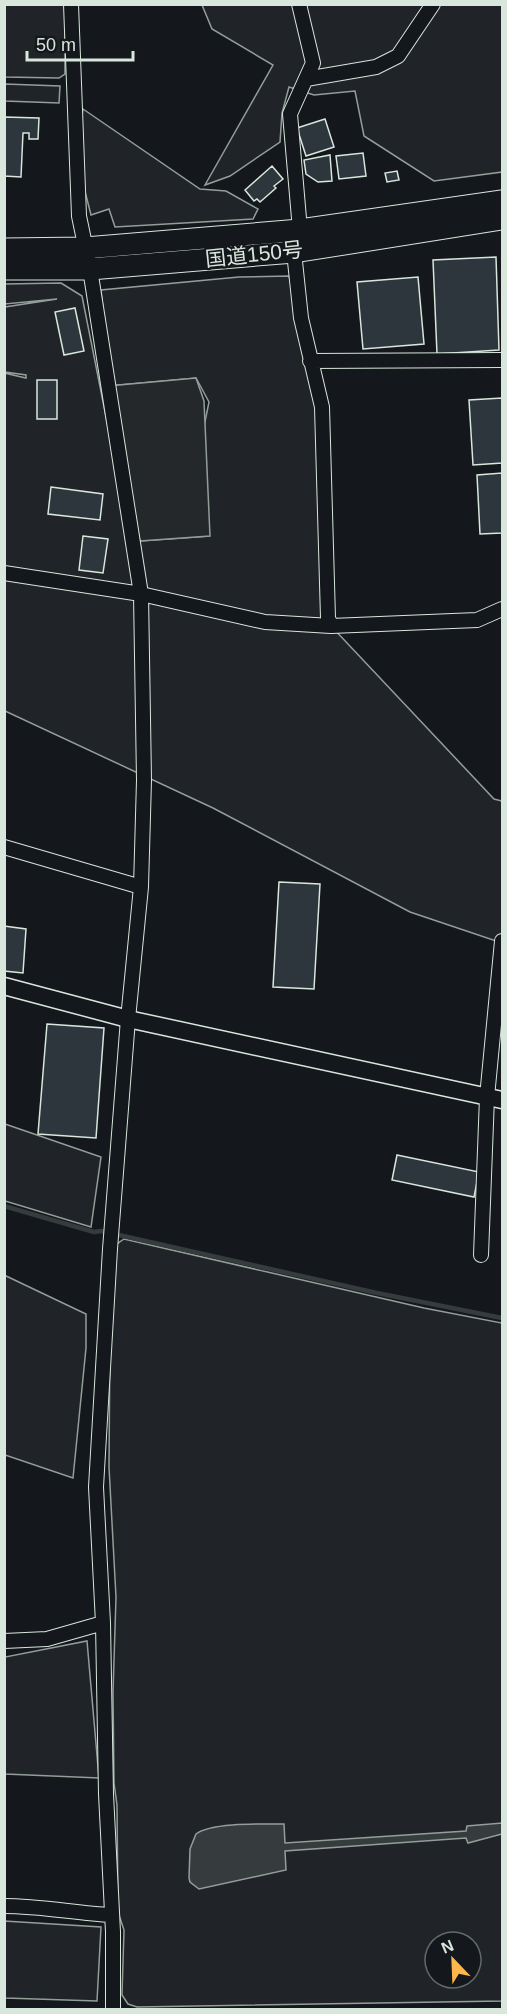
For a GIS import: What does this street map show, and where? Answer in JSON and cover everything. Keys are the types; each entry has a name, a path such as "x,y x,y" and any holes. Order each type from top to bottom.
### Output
{"highway":[{"name":"国道150号","path":"4,249 86,248 300,230 502,201"},
{"name":"国道150号","path":"4,269 90,269 294,252 502,219"}],"street":[{"path":"71,4 79,216 90,269 141,594 144,804 141,887 110,1249 96,1487 103,1623 113,2010"},
{"path":"299,4 313,63 290,114 300,230"},
{"path":"306,79 376,67 398,56 433,4"},
{"path":"294,252 301,318 322,407 328,618 331,626"},
{"path":"310,361 502,360"},
{"path":"4,573 141,594 265,622 331,626 477,620 502,609"},
{"path":"4,847 141,887"},
{"path":"481,1255 495,1099 502,940"},
{"path":"4,986 128,1019 495,1099"},
{"path":"4,1641 47,1639 103,1623"},
{"path":"4,1906 28,1906 111,1915"}],"shaded area":[{"path":"5,5 65,5 65,74 59,78 5,77"},
{"path":"202,5 502,5 502,172 434,181 364,136 355,91 314,95 289,87 282,113 280,142 230,176 205,185 273,65 212,29"},
{"path":"5,84 60,86 59,103 5,101"},
{"path":"83,109 200,189 226,191 258,209 253,219 115,227 109,209 91,215 76,156"},
{"path":"289,276 323,417 331,626 494,799 502,801 502,943 410,912 213,808 5,711 5,575 146,601 140,541 209,536 200,446 209,402 196,378 108,386 101,290 239,277"},
{"path":"61,283 82,296 114,457 135,593 5,572 4,373 26,378 26,375 5,372 5,307 57,299 5,304 5,284"},
{"path":"196,378 204,401 210,536 140,541 108,386"},
{"path":"5,1124 101,1157 91,1227 5,1201"},
{"path":"124,1239 424,1308 502,1323 502,2001 137,2007 128,2004 122,1995 124,1930 118,1912 117,1805 114,1783 113,1693 116,1597 109,1467 110,1335 117,1244"},
{"path":"4,1275 86,1314 86,1348 73,1478 5,1455"},
{"path":"87,1641 99,1778 5,1774 5,1657"},
{"path":"502,1823 502,1834 468,1843 466,1838 285,1851 286,1870 199,1889 190,1882 189,1878 190,1849 196,1834 213,1827 284,1824 285,1843 466,1831 467,1826"},
{"path":"4,1921 101,1927 97,2001 5,1998"}],"building":[{"path":"4,117 39,118 38,139 29,139 29,133 23,133 21,177 4,176"},
{"path":"325,119 334,147 306,156 297,128"},
{"path":"363,153 366,176 339,179 336,156"},
{"path":"330,155 332,181 318,182 306,174 304,160"},
{"path":"272,166 283,179 260,202 257,199 254,201 245,190"},
{"path":"397,171 399,180 387,182 385,173"},
{"path":"496,257 499,350 437,354 433,260"},
{"path":"418,277 424,344 363,349 357,282"},
{"path":"75,308 84,351 64,355 55,312"},
{"path":"37,380 57,380 57,419 37,419"},
{"path":"502,398 502,463 473,465 469,400"},
{"path":"502,473 502,533 480,534 477,475"},
{"path":"51,487 103,494 100,520 48,514"},
{"path":"83,536 108,539 103,573 79,570"},
{"path":"279,882 320,884 314,989 273,987"},
{"path":"4,926 26,929 23,973 4,971"},
{"path":"47,1024 104,1028 96,1138 38,1134"},
{"path":"397,1155 479,1172 474,1197 392,1180"}],"waterway":[{"path":"4,1206 94,1232 101,1231 377,1293 502,1318"}]}
